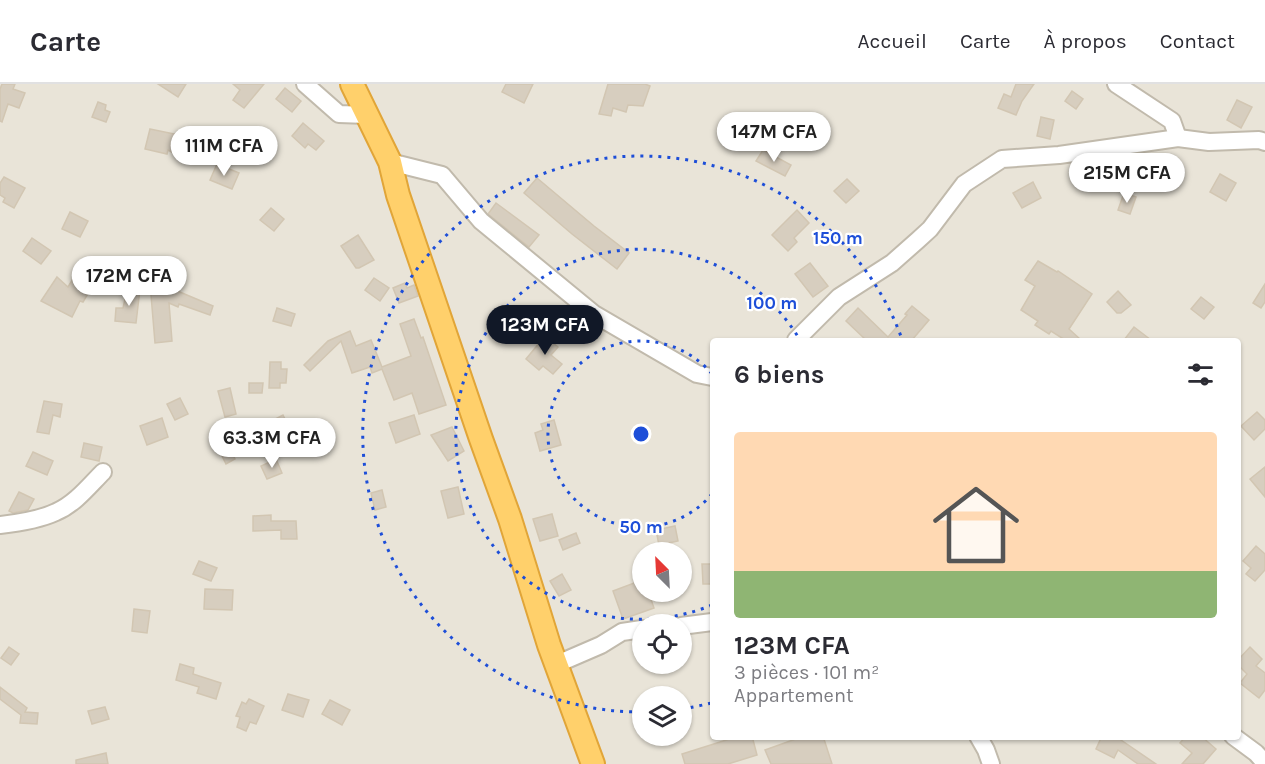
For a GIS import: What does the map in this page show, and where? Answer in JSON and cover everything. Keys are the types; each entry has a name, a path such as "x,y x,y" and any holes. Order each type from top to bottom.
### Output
{"highway":[{"path":"352,84 390,162 398,195 510,519 549,645 593,764"}],"street":[{"path":"304,84 339,114 366,115"},
{"path":"1116,84 1172,121 1178,138"},
{"path":"798,338 839,297 892,263 924,235 964,184 1002,159 1059,155 1178,138 1209,142 1259,140 1265,142"},
{"path":"390,162 442,175 481,221 594,314 697,374 710,377"},
{"path":"0,525 57,512 75,500 103,472"},
{"path":"692,625 710,622"},
{"path":"557,664 602,645 622,632 632,630"},
{"path":"980,740 992,764"},
{"path":"1238,740 1265,763"}],"shaded area":[{"path":"0,84 1265,84 1265,764 0,764"}],"building":[{"path":"2,84 15,84 13,89 25,93 19,108 8,104 2,122 0,121 0,89"},
{"path":"158,84 186,84 178,97"},
{"path":"233,84 264,84 244,108 233,100 240,90"},
{"path":"506,84 533,84 524,103 502,92"},
{"path":"608,84 650,86 643,106 628,105 626,112 613,108 611,116 599,114"},
{"path":"1016,84 1034,84 1022,101 1016,115 998,108 1004,94 1011,97"},
{"path":"285,88 301,101 292,112 276,99"},
{"path":"1072,91 1083,99 1076,109 1065,101"},
{"path":"1237,100 1252,107 1241,128 1227,120"},
{"path":"98,102 106,105 105,110 110,112 106,122 92,117"},
{"path":"795,115 805,123 796,134 786,126"},
{"path":"1041,117 1054,120 1050,139 1037,136"},
{"path":"303,123 324,141 316,150 308,144 305,148 292,136"},
{"path":"150,129 189,137 188,140 203,148 194,164 168,150 167,154 145,149"},
{"path":"757,134 769,142 763,150 752,142"},
{"path":"763,150 791,165 785,176 756,161"},
{"path":"217,164 239,173 232,189 210,180"},
{"path":"1220,174 1236,183 1226,201 1210,192"},
{"path":"4,177 25,188 14,208 3,202 5,198 0,195 0,183"},
{"path":"537,178 629,253 617,269 524,193"},
{"path":"847,179 859,191 846,203 834,191"},
{"path":"1033,182 1041,198 1022,208 1013,193"},
{"path":"1124,193 1136,197 1130,214 1118,210"},
{"path":"496,203 539,235 529,247 488,214"},
{"path":"271,208 284,219 274,231 260,220"},
{"path":"797,210 809,223 794,238 797,242 788,251 772,235"},
{"path":"70,212 88,221 80,237 62,229"},
{"path":"358,235 374,260 356,268 341,246"},
{"path":"32,238 51,251 41,264 23,251"},
{"path":"1038,261 1058,271 1092,294 1069,329 1079,338 1062,338 1051,331 1049,334 1035,325 1038,321 1021,310 1035,286 1025,280"},
{"path":"810,263 828,286 813,297 795,274"},
{"path":"57,277 68,287 74,277 92,287 83,302 80,301 72,317 41,301"},
{"path":"374,278 389,288 380,301 365,290"},
{"path":"156,282 213,306 210,315 179,304 178,307 169,303 172,341 155,343 151,295"},
{"path":"405,283 407,288 414,285 418,296 399,303 393,288"},
{"path":"1265,284 1265,302 1261,308 1253,303"},
{"path":"128,286 140,289 136,323 115,321 116,308 123,308"},
{"path":"1118,291 1131,305 1121,313 1117,313 1107,302"},
{"path":"1201,297 1214,307 1204,319 1191,309"},
{"path":"912,306 929,320 914,338 864,338 846,321 858,308 888,337 907,315 905,314"},
{"path":"277,308 295,314 291,326 273,321"},
{"path":"414,319 421,338 423,337 446,405 419,414 412,393 394,400 382,369 372,373 370,367 352,373 341,341 310,371 304,365 328,341 350,331 356,346 371,340 382,367 411,356 400,324"},
{"path":"1134,327 1148,338 1126,338"},
{"path":"545,336 558,347 551,355 562,364 553,374 543,366 539,370 526,359"},
{"path":"270,362 281,362 281,369 287,369 286,383 280,383 280,388 269,388"},
{"path":"249,383 263,383 262,393 249,393"},
{"path":"230,388 236,414 225,417 218,391"},
{"path":"180,398 188,414 175,420 167,404"},
{"path":"44,401 62,404 60,417 53,415 49,434 37,432"},
{"path":"1257,412 1265,420 1265,429 1254,440 1241,426"},
{"path":"283,415 287,423 247,448 248,428 258,423 260,427"},
{"path":"414,415 420,434 396,443 389,423"},
{"path":"162,418 168,437 147,445 140,426"},
{"path":"554,420 561,445 540,451 535,433 543,430 541,424"},
{"path":"304,423 313,444 296,451 288,429"},
{"path":"452,427 464,451 448,461 431,435"},
{"path":"241,432 245,449 233,455 235,459 226,464 215,442"},
{"path":"84,443 102,447 99,461 81,457"},
{"path":"33,452 53,461 47,475 26,466"},
{"path":"276,459 282,473 267,479 261,466"},
{"path":"1265,467 1265,497 1250,479"},
{"path":"458,487 464,514 448,518 441,491"},
{"path":"382,490 386,507 375,510 371,493"},
{"path":"19,492 34,499 28,510 13,513 9,511"},
{"path":"552,514 558,536 540,541 533,519"},
{"path":"271,515 271,521 296,521 297,539 281,539 281,530 253,531 253,516"},
{"path":"675,526 678,541 658,542 656,530"},
{"path":"576,533 580,543 563,550 559,540"},
{"path":"1256,546 1265,554 1265,570 1255,581 1246,574 1251,568 1243,561"},
{"path":"199,561 217,568 211,581 193,574"},
{"path":"702,564 710,564 710,584 703,584"},
{"path":"562,574 571,590 559,596 550,581"},
{"path":"632,584 632,602 652,602 654,608 623,619 613,591"},
{"path":"205,589 233,590 232,610 204,609"},
{"path":"134,609 150,611 147,633 132,631"},
{"path":"9,647 19,654 11,665 1,658"},
{"path":"1250,647 1262,659 1256,666 1265,673 1265,690 1259,698 1241,684 1247,674 1241,668 1241,657"},
{"path":"180,664 194,668 193,674 221,683 216,699 197,693 199,687 176,680"},
{"path":"0,687 27,708 25,712 38,713 37,724 20,723 21,715 0,699"},
{"path":"288,694 309,700 303,717 282,710"},
{"path":"249,699 264,706 256,724 250,722 246,731 237,727 240,717 236,716 242,702 246,704"},
{"path":"330,700 350,710 342,725 322,714"},
{"path":"105,707 109,719 92,724 88,711"},
{"path":"726,740 753,740 757,755 728,764 685,764 682,754"},
{"path":"793,740 824,740 832,764 771,764 765,750"},
{"path":"1100,740 1121,740 1156,764 1138,764 1118,750 1114,758 1096,749"},
{"path":"1183,740 1206,740 1216,749 1203,764 1182,764 1192,753 1180,743"},
{"path":"106,753 108,764 76,764 76,760"}]}
